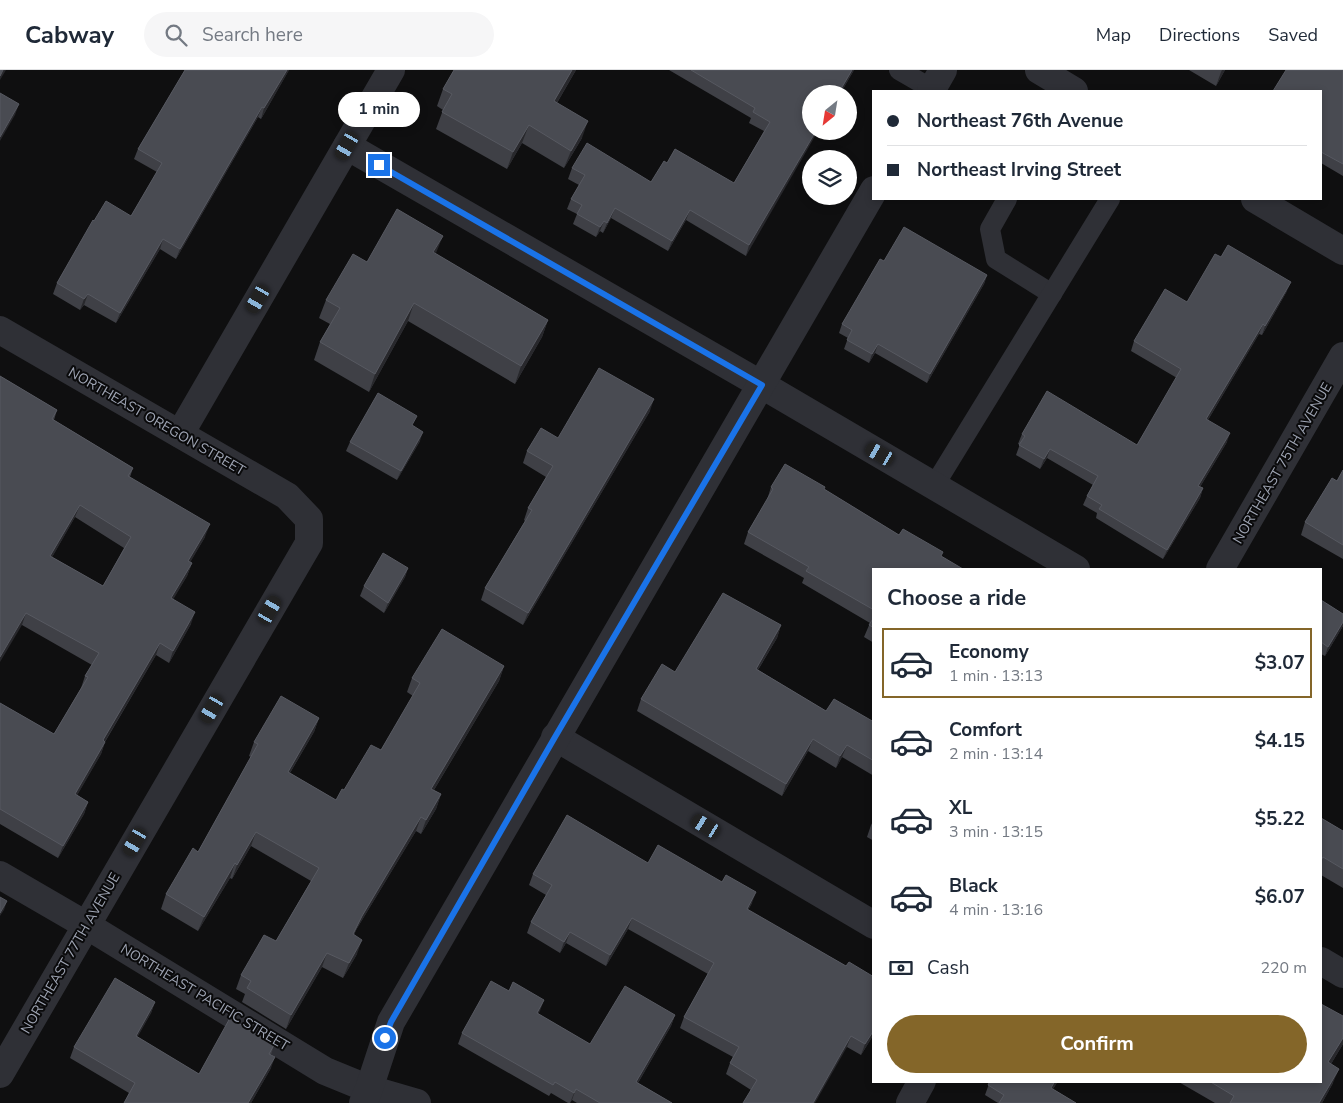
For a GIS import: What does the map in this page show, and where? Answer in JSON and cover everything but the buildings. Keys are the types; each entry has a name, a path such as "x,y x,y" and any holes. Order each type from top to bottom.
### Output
{"street":[{"path":"180,434 391,70"},
{"path":"1039,70 1070,90"},
{"path":"347,146 762,385 1074,568"},
{"path":"366,1096 391,1022 872,193"},
{"path":"1257,200 1343,251"},
{"name":"NORTHEAST OREGON STREET","path":"0,330 286,496 309,519"},
{"name":"NORTHEAST 75TH AVENUE","path":"1221,568 1343,356"},
{"name":"NORTHEAST 77TH AVENUE","path":"0,1074 309,543 309,519"},
{"path":"555,737 872,924"},
{"name":"NORTHEAST PACIFIC STREET","path":"0,875 86,925 366,1096 417,1103"},
{"path":"1322,962 1343,974"},
{"path":"910,1103 921,1083"}],"lane":[{"path":"899,70 935,83"},
{"path":"1006,200 990,229 996,259 1052,294"},
{"path":"934,486 1109,200"}],"route":[{"path":"379,165 762,385 458,904 391,1022 385,1038"}]}
